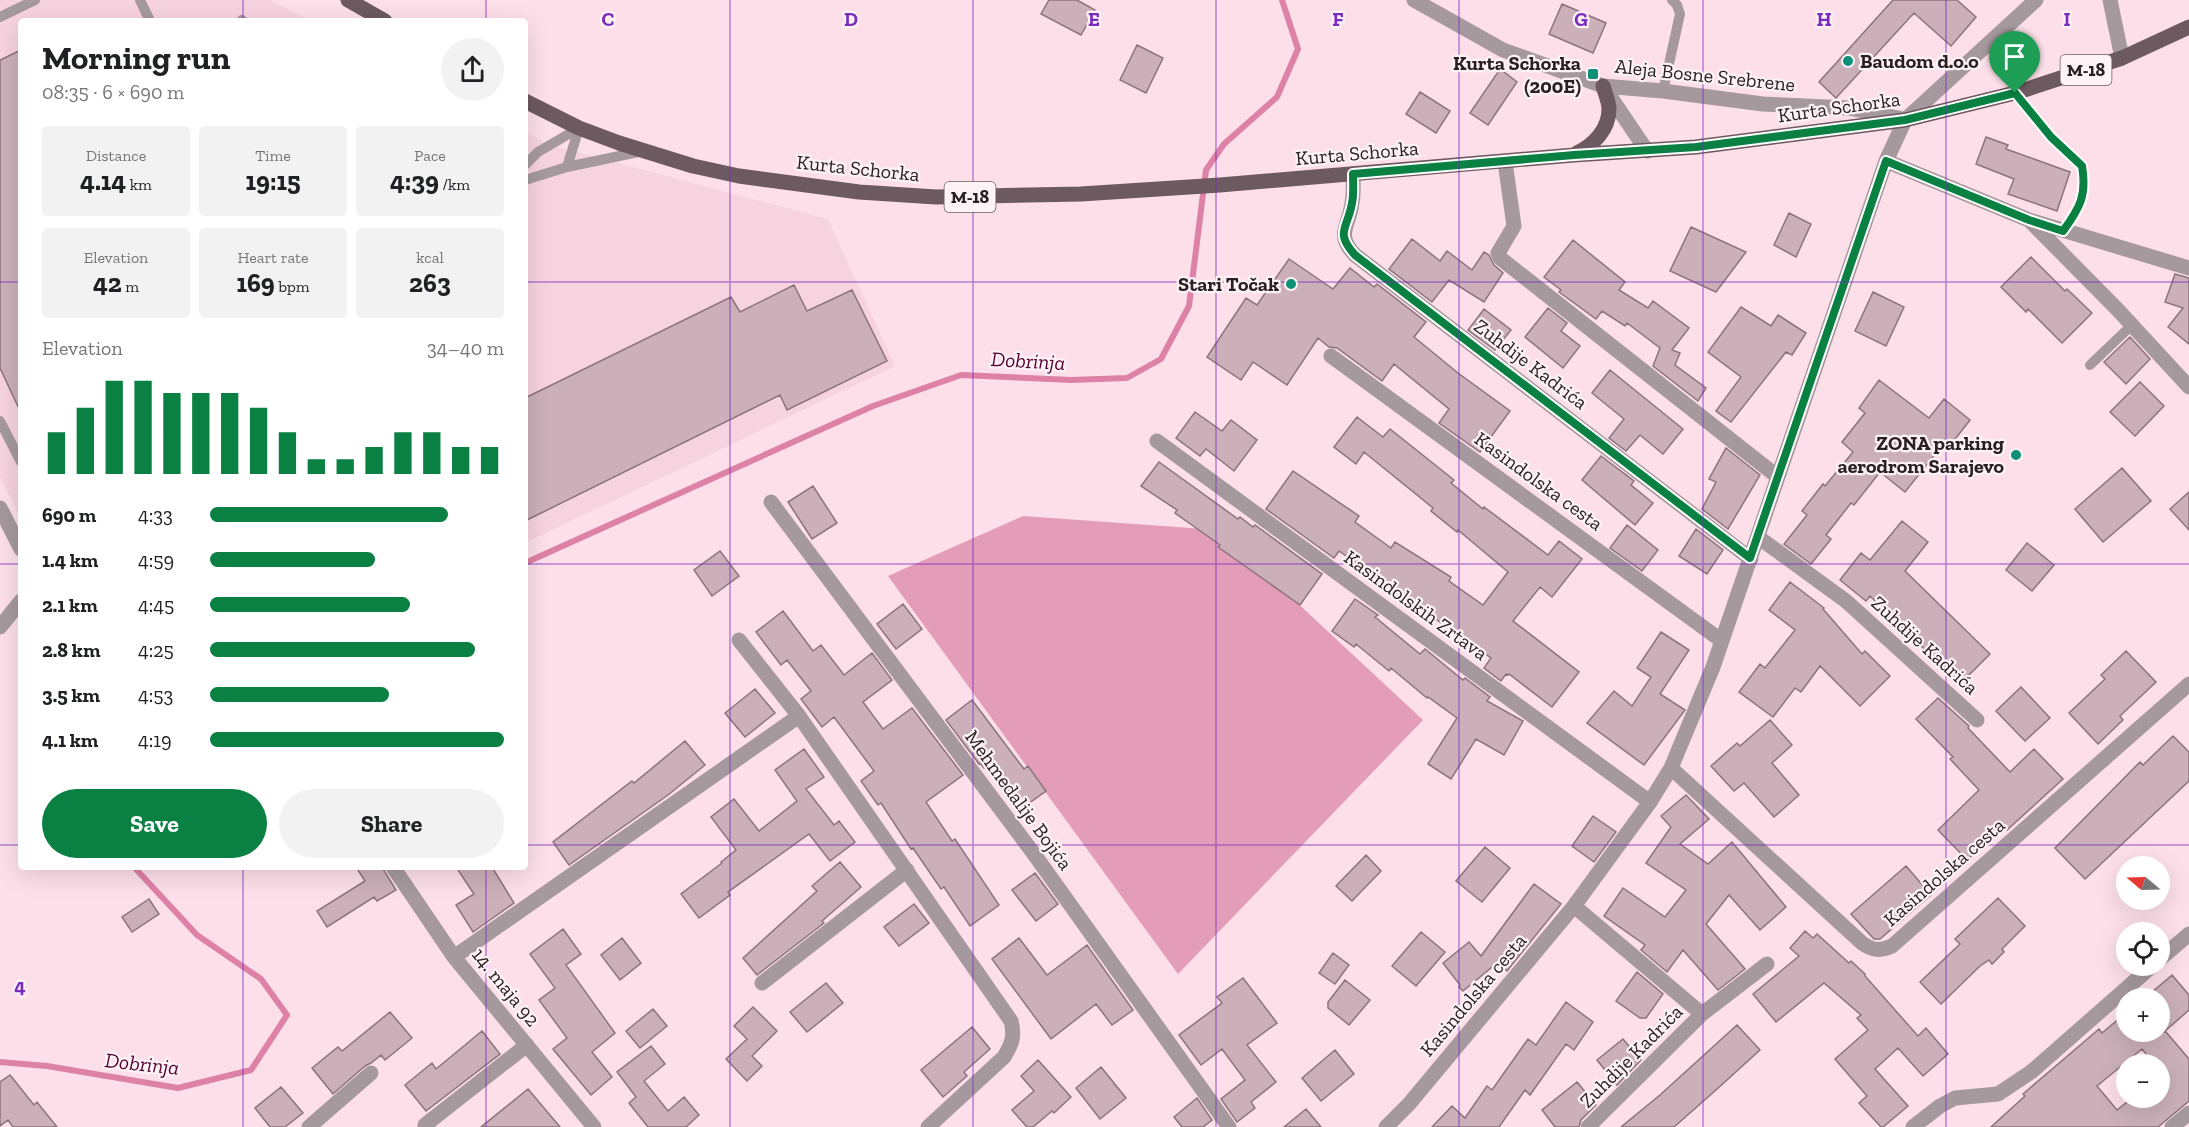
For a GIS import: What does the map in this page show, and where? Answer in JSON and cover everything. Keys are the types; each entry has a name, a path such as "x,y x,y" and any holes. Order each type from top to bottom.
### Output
{"main road":[{"path":"348,0 380,18"},
{"name":"Kurta Schorka","path":"528,103 579,128 644,151 693,166 739,176 859,192 936,197 1003,197 1220,185 1696,147 1905,120 2015,93 2122,58 2189,27"},
{"path":"1574,155 1593,142 1606,124 1609,109 1604,86"}],"street":[{"name":"Aleja Bosne Srebrene","path":"1414,0 1503,50 1604,86 1763,104 1849,108 1905,120"},
{"path":"1905,120 2036,0"},
{"path":"2110,0 2122,58"},
{"path":"1604,86 1647,151"},
{"name":"Kasindolska cesta","path":"1386,1127 1409,1104 1574,906 1650,802 1671,768 1722,641 1886,161 1905,120"},
{"path":"1886,161 2029,220 2189,268"},
{"path":"1505,162 1514,226 1499,248 1500,258 1778,477"},
{"name":"Zuhdije Kadrića","path":"1353,174 1352,203 1343,235 1347,246 1355,255 1750,558"},
{"path":"2029,220 2189,387"},
{"name":"Kasindolska cesta","path":"1331,356 1722,641"},
{"name":"Kasindolskih Zrtava","path":"1157,441 1650,802"},
{"name":"Mehmedalije Bojića","path":"771,502 1034,854 1229,1127"},
{"path":"0,508 18,543"},
{"name":"Zuhdije Kadrića","path":"1758,537 1846,601 1977,720"},
{"path":"0,627 18,605"},
{"path":"739,640 799,716 1011,1021 1014,1031 1012,1043 1004,1057 928,1127"},
{"name":"Kasindolska cesta","path":"1671,768 1862,943 1871,949 1881,951 1892,946 2189,684"},
{"path":"454,957 799,716"},
{"name":"14. maja 92","path":"395,870 454,957 594,1127"},
{"path":"762,983 907,870"},
{"name":"Zuhdije Kadrića","path":"1574,906 1702,1014"},
{"path":"2170,950 2189,934"},
{"name":"Zuhdije Kadrića","path":"1588,1127 1702,1014 1767,964"},
{"path":"1913,1127 1940,1106 1955,1098 1998,1094 2031,1072 2141,976"},
{"path":"425,1125 527,1045"},
{"path":"309,1127 371,1073"},
{"path":"2172,1127 2189,1113"}],"lane":[{"path":"0,17 35,0"},
{"path":"140,0 149,18"},
{"path":"1663,91 1680,14 1677,5 1672,0"},
{"path":"2015,93 2051,137 2082,166 2084,194 2078,210 2063,231"},
{"path":"528,162 538,152 579,128"},
{"path":"567,168 579,128"},
{"path":"528,179 644,151"},
{"path":"2090,365 2132,325"},
{"path":"0,421 18,456"}],"shaded area":[{"path":"0,0 270,0 305,18 18,18 18,513 0,477"},
{"path":"528,134 550,145 828,219 895,366 528,542"},
{"path":"1023,516 1219,530 1423,720 1178,974 888,576"}],"building":[{"path":"1049,0 1077,0 1095,10 1081,35 1041,14"},
{"path":"1893,0 1957,0 1976,17 1951,46 1914,13 1836,98 1819,82"},
{"path":"1562,4 1606,23 1593,53 1549,34"},
{"path":"1137,45 1163,58 1146,93 1120,80"},
{"path":"18,51 18,407 0,368 0,60"},
{"path":"1500,69 1517,82 1488,125 1470,113"},
{"path":"1420,92 1450,111 1436,133 1406,114"},
{"path":"1986,137 2008,145 2006,149 2070,172 2057,211 2008,194 2014,179 1976,164"},
{"path":"1789,213 1811,224 1796,257 1774,245"},
{"path":"1691,227 1746,252 1716,292 1670,271"},
{"path":"1412,239 1440,261 1447,251 1472,270 1484,252 1503,273 1484,302 1449,280 1432,302 1389,269"},
{"path":"1573,240 1625,282 1619,290 1648,308 1653,301 1689,328 1672,350 1680,353 1675,365 1706,388 1698,401 1653,366 1660,348 1627,323 1625,326 1602,311 1596,319 1559,292 1561,290 1544,277"},
{"path":"2031,257 2065,291 2067,289 2092,313 2062,343 2028,309 2026,312 2001,287"},
{"path":"1289,259 1333,289 1350,268 1374,287 1377,284 1426,322 1414,337 1510,411 1480,452 1439,423 1449,409 1394,364 1382,381 1337,348 1329,347 1318,338 1287,385 1253,362 1241,380 1207,357 1246,298 1257,305"},
{"path":"2175,274 2189,278 2189,344 2168,327 2183,308 2165,302"},
{"path":"794,285 807,311 852,290 887,361 787,410 780,395 528,520 528,397 731,297 740,312"},
{"path":"1873,292 1904,307 1886,346 1855,331"},
{"path":"1741,307 1771,326 1778,315 1806,333 1792,355 1786,352 1731,422 1716,411 1741,377 1708,352"},
{"path":"1548,308 1567,323 1561,331 1580,346 1563,368 1525,337"},
{"path":"1484,309 1511,330 1495,350 1468,330"},
{"path":"2130,337 2150,359 2126,384 2104,362"},
{"path":"1610,370 1683,429 1663,454 1640,435 1626,451 1609,438 1624,419 1592,393"},
{"path":"1879,380 1929,418 1944,399 1970,420 1949,447 1944,443 1905,492 1880,472 1854,505 1851,503 1826,535 1831,539 1811,564 1784,544 1807,515 1802,511 1853,452 1842,442 1865,413 1859,408"},
{"path":"2140,382 2164,406 2135,436 2110,412"},
{"path":"1195,412 1222,431 1231,420 1257,440 1234,471 1206,449 1200,456 1176,438"},
{"path":"1357,417 1383,437 1390,429 1454,480 1451,483 1483,509 1484,507 1548,555 1559,541 1582,559 1552,597 1540,587 1513,621 1579,672 1552,707 1509,674 1506,674 1501,681 1484,668 1491,658 1339,551 1334,558 1266,509 1293,471 1359,516 1355,522 1391,548 1395,542 1451,577 1449,581 1483,605 1508,572 1458,530 1457,532 1431,511 1433,508 1364,452 1356,464 1334,447"},
{"path":"1726,448 1760,475 1728,529 1702,509 1716,482 1709,479"},
{"path":"1601,456 1634,481 1631,485 1653,503 1635,525 1582,480"},
{"path":"1159,462 1238,519 1240,517 1253,527 1255,525 1322,574 1300,605 1218,547 1220,545 1175,513 1177,510 1141,486"},
{"path":"2122,468 2151,501 2103,542 2075,509"},
{"path":"813,486 837,523 812,539 788,502"},
{"path":"2189,492 2189,530 2170,509"},
{"path":"1902,521 1928,542 1905,571 1990,654 1960,684 1870,596 1866,601 1840,580 1861,553 1870,560"},
{"path":"1627,525 1658,550 1642,571 1610,548"},
{"path":"1696,529 1723,550 1707,574 1679,556"},
{"path":"2027,543 2054,565 2032,591 2006,570"},
{"path":"720,551 739,576 712,596 694,570"},
{"path":"1790,582 1824,608 1862,654 1865,651 1890,676 1860,706 1820,666 1801,692 1795,688 1773,717 1739,692 1760,664 1765,668 1795,630 1769,610"},
{"path":"1355,599 1378,615 1375,617 1420,654 1425,649 1463,680 1465,678 1490,697 1487,701 1523,721 1504,755 1476,739 1451,779 1428,764 1457,718 1427,698 1391,668 1389,671 1356,644 1354,647 1332,631"},
{"path":"903,604 922,629 896,649 877,624"},
{"path":"783,611 813,651 821,645 844,675 872,653 892,680 863,702 883,729 912,708 963,775 926,802 952,841 955,839 999,905 970,926 944,887 941,889 913,848 911,849 881,803 878,805 861,781 874,771 834,717 822,727 801,699 811,691 787,660 781,665 756,632"},
{"path":"1661,632 1689,650 1660,694 1685,710 1644,765 1587,723 1614,691 1632,706 1651,677 1637,668"},
{"path":"2126,651 2156,682 2120,716 2123,720 2098,744 2069,713 2105,679 2101,675"},
{"path":"2021,687 2050,718 2025,741 1996,711"},
{"path":"755,689 775,713 745,737 725,713"},
{"path":"1938,698 1969,726 1968,728 2010,772 2034,749 2063,779 2007,830 2003,826 1967,860 1938,830 1979,790 1950,759 1953,757 1916,719"},
{"path":"972,700 1024,769 1028,766 1046,791 1021,809 989,765 984,768 979,764 946,720"},
{"path":"1770,720 1792,745 1772,763 1799,795 1774,817 1744,783 1734,791 1711,766 1737,743 1740,746"},
{"path":"2173,736 2189,752 2189,781 2085,879 2055,848 2140,762 2143,765"},
{"path":"685,741 705,765 668,795 569,865 553,842 632,781 634,783"},
{"path":"804,749 824,777 806,789 834,825 839,821 855,842 830,861 809,834 728,892 730,895 699,918 681,894 736,850 711,817 734,799 759,831 797,801 775,770"},
{"path":"1686,795 1709,819 1680,844 1708,864 1732,842 1786,907 1760,930 1729,895 1706,924 1745,969 1718,990 1683,950 1667,972 1641,950 1645,945 1604,916 1623,888 1665,917 1686,890 1646,863 1671,827 1661,816"},
{"path":"1593,816 1616,832 1594,862 1572,846"},
{"path":"1485,847 1510,868 1482,902 1456,881"},
{"path":"1366,855 1381,871 1352,901 1336,886"},
{"path":"840,862 861,887 822,921 824,923 757,975 743,958 817,891 812,886"},
{"path":"1906,866 1931,895 1880,939 1874,939 1851,914"},
{"path":"358,870 384,870 396,890 377,901 374,897 327,927 317,911 365,881"},
{"path":"458,870 494,870 514,903 473,932 456,905 474,894"},
{"path":"1035,873 1058,904 1036,921 1012,890"},
{"path":"1534,884 1561,904 1507,971 1497,963 1463,991 1443,963 1469,942 1481,956"},
{"path":"1998,898 2025,926 2002,949 2004,952 1992,964 1989,960 1980,966 1941,1004 1920,982 1960,944 1955,939"},
{"path":"149,899 159,914 132,932 122,917"},
{"path":"914,904 929,923 899,946 884,927"},
{"path":"563,929 581,954 566,965 615,1033 592,1052 612,1077 591,1095 553,1049 567,1038 539,1000 555,988 530,954"},
{"path":"1805,931 1813,938 1817,934 1849,963 1851,961 1918,1036 1926,1028 1948,1054 1923,1076 1898,1048 1875,1069 1908,1106 1883,1127 1859,1103 1867,1096 1835,1059 1868,1030 1857,1018 1861,1015 1824,983 1776,1022 1753,994 1799,956 1790,948"},
{"path":"1421,932 1445,952 1416,986 1392,966"},
{"path":"622,938 641,963 620,980 601,955"},
{"path":"1019,938 1047,975 1087,945 1133,1010 1112,1025 1096,1004 1051,1039 992,959"},
{"path":"1333,953 1349,965 1335,984 1319,973"},
{"path":"1637,972 1663,994 1646,1018 1640,1018 1616,1001"},
{"path":"2172,975 2189,995 2189,1010 2170,1027 2170,988 2157,988"},
{"path":"1243,978 1277,1023 1247,1045 1276,1082 1251,1102 1255,1108 1237,1122 1221,1099 1245,1080 1222,1049 1201,1065 1179,1035 1222,1003 1217,997"},
{"path":"1345,980 1370,1000 1349,1025 1328,1008 1328,1002"},
{"path":"826,983 843,1003 807,1032 790,1012"},
{"path":"1566,1002 1593,1022 1574,1050 1566,1044 1530,1095 1525,1090 1499,1127 1432,1127 1452,1106 1465,1118 1487,1086 1492,1090 1528,1039 1536,1045"},
{"path":"753,1007 777,1031 752,1056 762,1066 747,1081 726,1059 747,1039 734,1026"},
{"path":"653,1009 667,1026 640,1048 626,1031"},
{"path":"390,1012 412,1038 385,1060 381,1055 365,1066 333,1094 312,1068 338,1047 342,1051"},
{"path":"2116,1021 2116,1042 2170,1042 2170,1037 2189,1059 2189,1101 2158,1127 1991,1127 2025,1096 2023,1094 2099,1029 2102,1033"},
{"path":"1737,1025 1760,1050 1674,1127 1621,1127 1660,1095"},
{"path":"972,1027 990,1049 964,1072 967,1076 943,1097 921,1070"},
{"path":"482,1031 500,1054 426,1111 405,1085 432,1063 436,1069"},
{"path":"1623,1039 1641,1060 1617,1085 1597,1060"},
{"path":"651,1046 665,1064 644,1081 668,1111 684,1097 699,1115 686,1127 648,1127 629,1103 636,1097 617,1072"},
{"path":"1335,1050 1354,1074 1321,1101 1302,1078"},
{"path":"1038,1060 1071,1097 1054,1113 1052,1111 1033,1127 1027,1127 1012,1110 1034,1091 1021,1076"},
{"path":"1101,1067 1126,1098 1100,1119 1076,1088"},
{"path":"10,1075 34,1105 37,1102 57,1127 13,1127 8,1120 0,1126 0,1082"},
{"path":"1577,1082 1596,1105 1581,1120 1579,1127 1555,1127 1542,1110"},
{"path":"281,1087 303,1113 285,1127 270,1127 255,1108"},
{"path":"528,1089 560,1127 481,1127"},
{"path":"1197,1098 1212,1120 1203,1127 1182,1127 1174,1117"},
{"path":"1306,1109 1321,1127 1284,1127"}],"waterway":[{"name":"Dobrinja","path":"528,562 873,406 961,375 1071,380 1127,378 1161,359 1189,306 1206,170 1224,144 1277,97 1298,49 1282,0"},
{"name":"Dobrinja","path":"0,1062 47,1066 178,1088 251,1070 287,1015 261,979 197,935 137,870"}],"place":[{"name":"Baudom d.o.o","path":"1848,61"},
{"name":"Kurta Schorka (200E)","path":"1593,74"},
{"name":"Stari Točak","path":"1291,284"},
{"name":"ZONA parking aerodrom Sarajevo","path":"2016,455"}],"route":[{"path":"2015,93 2051,137 2082,166 2084,194 2078,210 2063,231 2029,220 1886,161 1750,558 1355,255 1344,241 1343,235 1352,203 1353,174 1696,147 1905,120 2015,93"}]}
